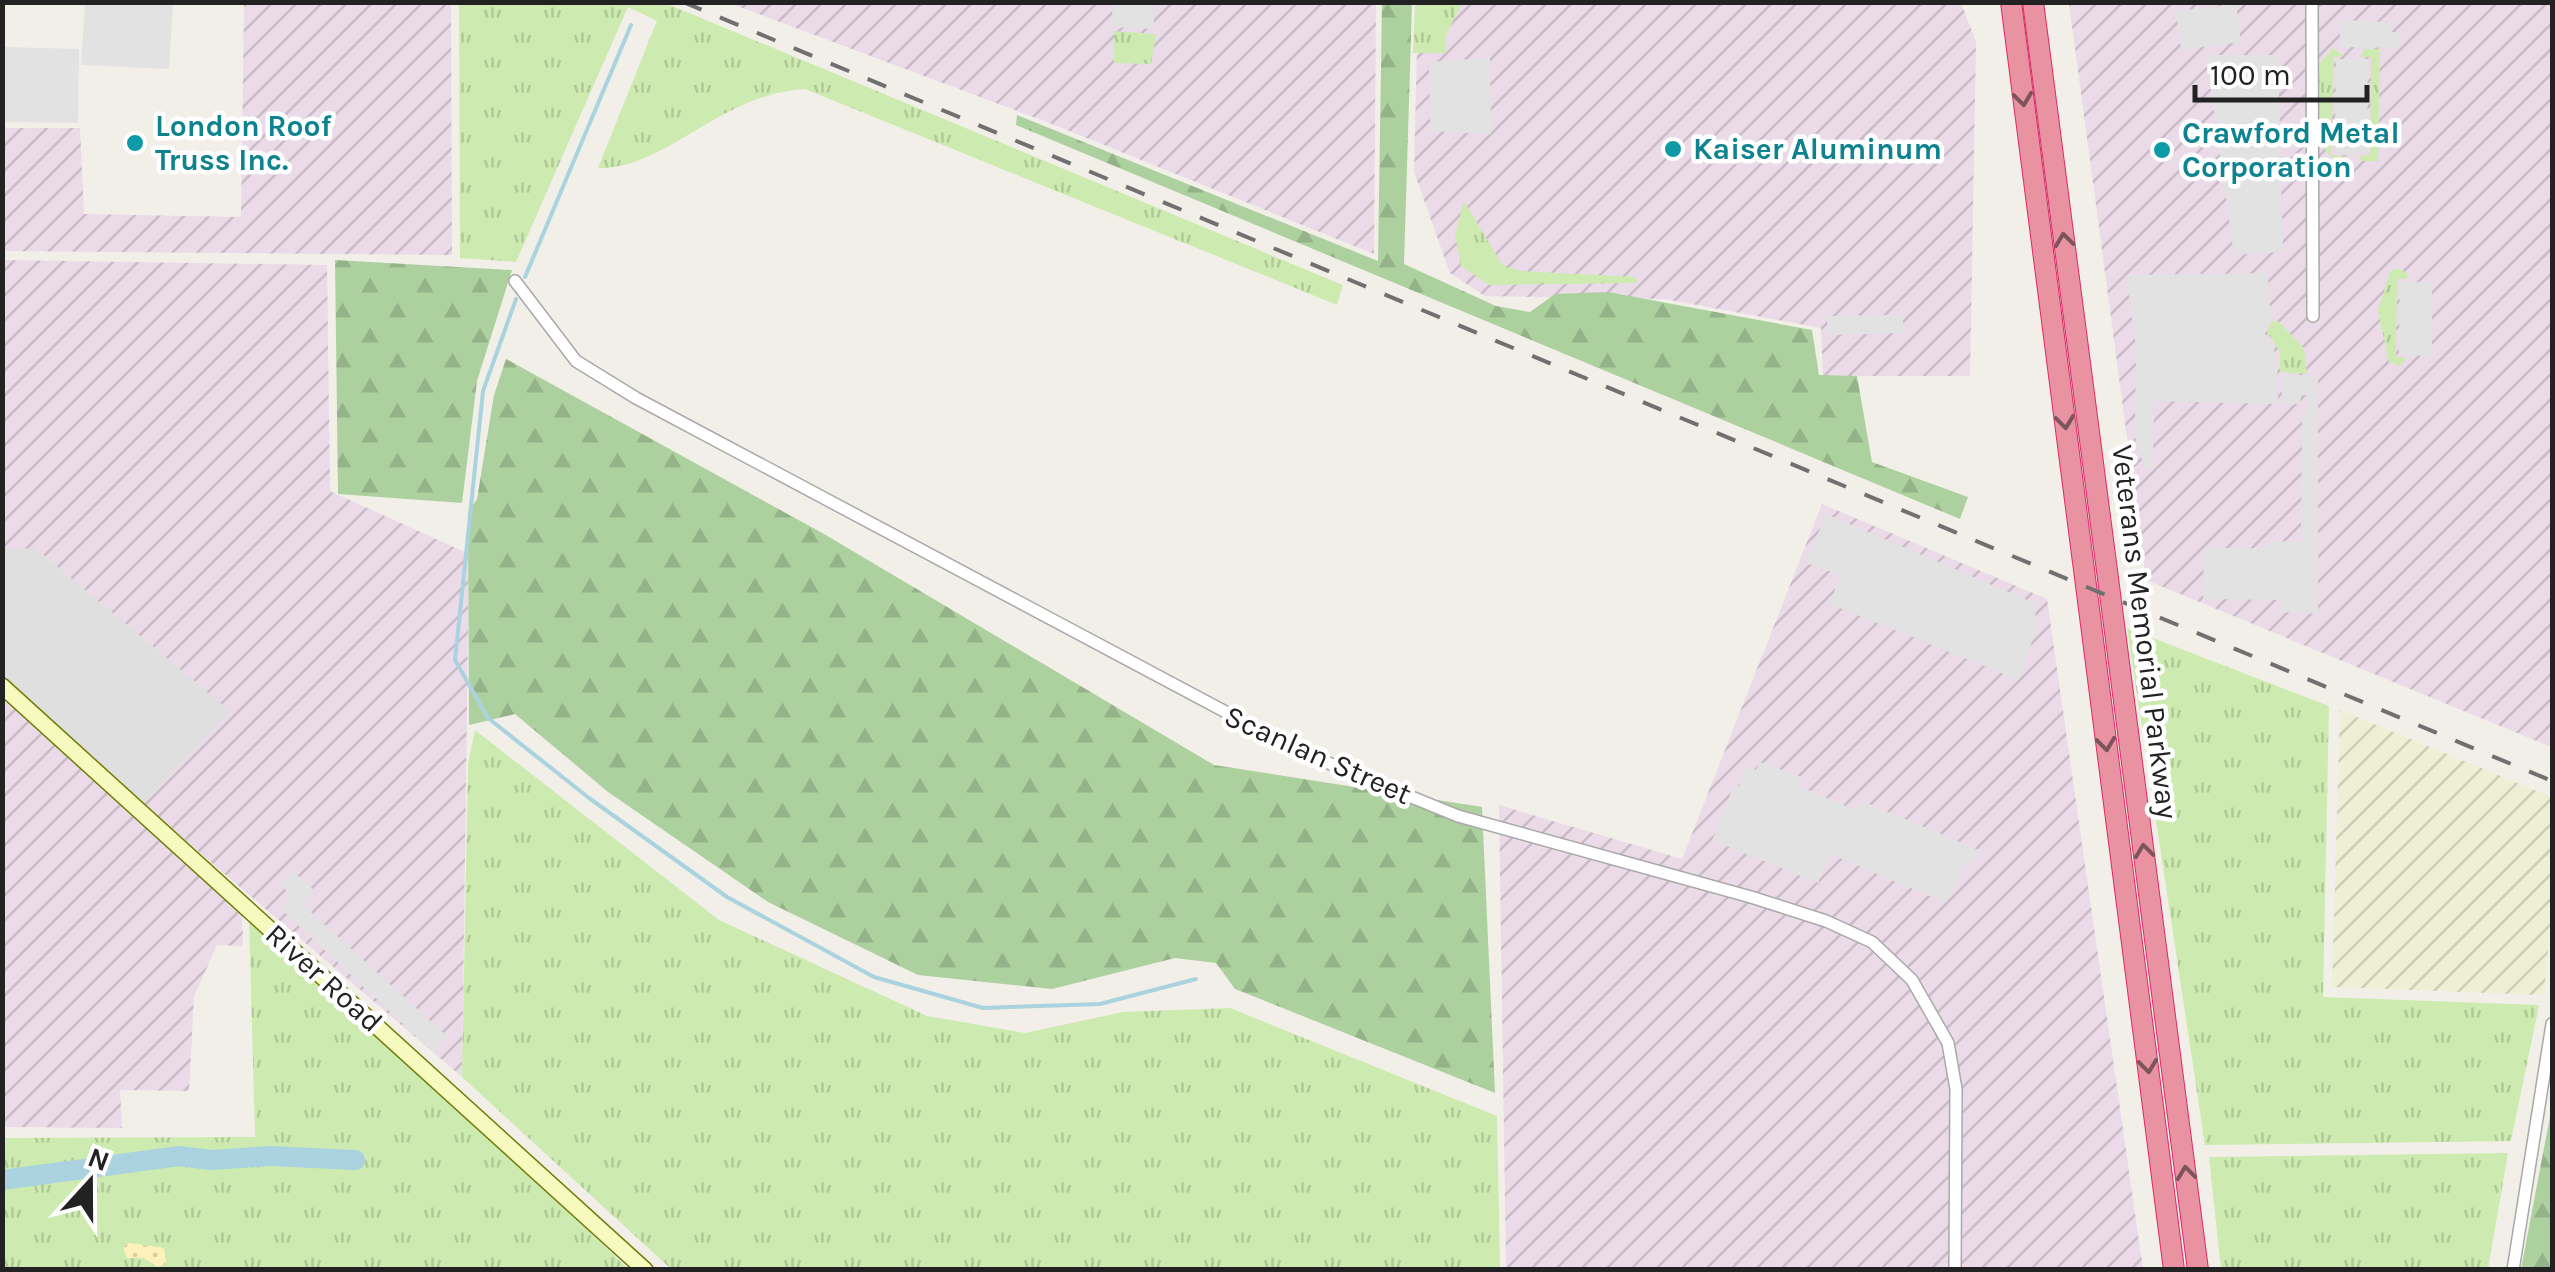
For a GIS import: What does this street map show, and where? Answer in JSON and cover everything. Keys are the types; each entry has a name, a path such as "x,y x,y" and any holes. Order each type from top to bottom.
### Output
{"highway":[{"name":"Veterans Memorial Parkway","path":"2010,2 2174,1270"},
{"name":"Veterans Memorial Parkway","path":"2033,2 2198,1270"}],"street":[{"path":"2312,2 2313,316"},
{"name":"Scanlan Street","path":"516,281 576,362 1268,735 1458,816 1750,897 1826,921 1872,942 1912,980 1948,1043 1956,1089 1955,1270"},
{"name":"River Road","path":"2,686 645,1270"},
{"path":"2512,1270 2552,1024"}],"shaded area":[{"path":"85,3 173,3 169,69 81,65"},
{"path":"244,3 451,3 452,255 3,251 3,128 80,128 84,214 241,217"},
{"path":"729,3 1376,3 1374,254 1052,124"},
{"path":"1113,3 1154,3 1154,29 1111,27"},
{"path":"1418,3 1961,3 1976,42 1970,376 1823,376 1821,328 1665,299 1485,296 1450,273 1414,172"},
{"path":"2069,3 2552,3 2551,747 2146,580"},
{"path":"2236,4 2241,42 2181,50 2176,11"},
{"path":"2340,20 2390,22 2391,32 2400,32 2400,48 2340,47"},
{"path":"3,47 79,49 78,123 3,122"},
{"path":"2206,55 2278,55 2283,252 2234,255"},
{"path":"1490,58 1491,134 1430,131 1429,62"},
{"path":"2336,59 2368,59 2367,151 2358,151 2356,157 2335,153"},
{"path":"3,260 327,265 330,491 469,554 462,1077 143,804 230,711 35,548 3,550"},
{"path":"2268,273 2271,322 2265,326 2265,334 2277,356 2278,404 2154,401 2153,468 2145,470 2135,436 2136,346 2126,275"},
{"path":"2400,281 2432,283 2432,356 2399,355"},
{"path":"1903,315 1903,333 1829,335 1826,316"},
{"path":"2281,374 2318,376 2318,614 2281,612 2282,600 2203,599 2204,548 2266,548 2267,541 2301,542 2302,410 2307,410 2307,395 2301,395 2300,404 2282,404"},
{"path":"1822,504 2047,599 2143,1269 1506,1269 1499,805 1682,859"},
{"path":"1826,514 2034,603 2037,627 2019,680 1830,604 1840,575 1806,563"},
{"path":"4,548 35,548 231,711 143,804 3,678"},
{"path":"2,697 242,912 243,946 217,945 194,996 189,1091 120,1090 122,1128 3,1127"},
{"path":"1760,762 1802,777 1799,786 1857,811 1862,801 1981,851 1963,869 1946,903 1830,854 1818,883 1712,840 1734,785 1739,786 1746,767 1756,770"},
{"path":"293,871 314,890 302,904 448,1037 434,1053 281,909 291,896 280,884"}],"green space":[{"path":"459,3 665,3 1343,285 1337,305 805,89 747,103 647,157 598,168 657,21 628,7 516,262 460,258"},
{"path":"1382,3 1412,3 1404,264 1496,306 1530,312 1555,294 1608,292 1812,330 1819,375 1857,376 1872,462 1968,497 1960,519 1016,125 1017,115 1378,261"},
{"path":"1415,3 1462,3 1446,35 1445,53 1413,53"},
{"path":"1114,31 1156,34 1151,64 1114,63"},
{"path":"2333,48 2344,56 2334,57 2331,155 2347,157 2347,161 2333,159 2319,143 2320,63"},
{"path":"2364,49 2380,49 2378,161 2362,161 2358,157 2370,154 2371,57 2360,57"},
{"path":"1464,201 1502,265 1520,271 1636,277 1637,283 1489,285 1461,266 1455,235"},
{"path":"335,260 512,270 477,381 462,503 338,494"},
{"path":"2397,268 2407,273 2408,279 2397,279 2396,357 2407,357 2400,366 2389,362 2378,311 2390,272"},
{"path":"2272,321 2278,321 2304,348 2307,374 2280,372 2280,352 2267,332"},
{"path":"506,359 824,534 1214,765 1482,807 1495,1093 1235,989 1216,963 1175,958 1052,989 918,975 768,902 608,792 515,714 469,725 468,512 477,499 494,395"},
{"path":"2127,628 2329,706 2323,997 2539,1005 2511,1141 2205,1145"},
{"path":"2340,710 2552,797 2552,906 2544,995 2332,987"},
{"path":"475,730 719,920 927,1016 1025,1033 1123,1012 1230,1008 1497,1116 1500,1269 671,1269 462,1077 468,764"},
{"path":"249,917 628,1269 3,1269 2,1138 255,1137"},
{"path":"2552,1106 2552,1269 2521,1269"},
{"path":"2508,1153 2488,1269 2221,1269 2209,1157"}],"sand":[{"path":"129,1243 164,1248 166,1264 158,1267 144,1258 127,1258 123,1247"}],"waterway":[{"path":"525,277 631,25"},
{"path":"516,299 483,391 455,660 488,718 589,798 727,897 874,977 983,1008 1100,1004 1196,979"},
{"path":"2,1180 179,1156 211,1160 270,1156 355,1160"}],"railway":[{"path":"683,2 2552,781"}],"place":[{"name":"London Roof Truss Inc.","path":"135,143"},
{"name":"Kaiser Aluminum","path":"1673,149"},
{"name":"Crawford Metal Corporation","path":"2162,150"}]}
